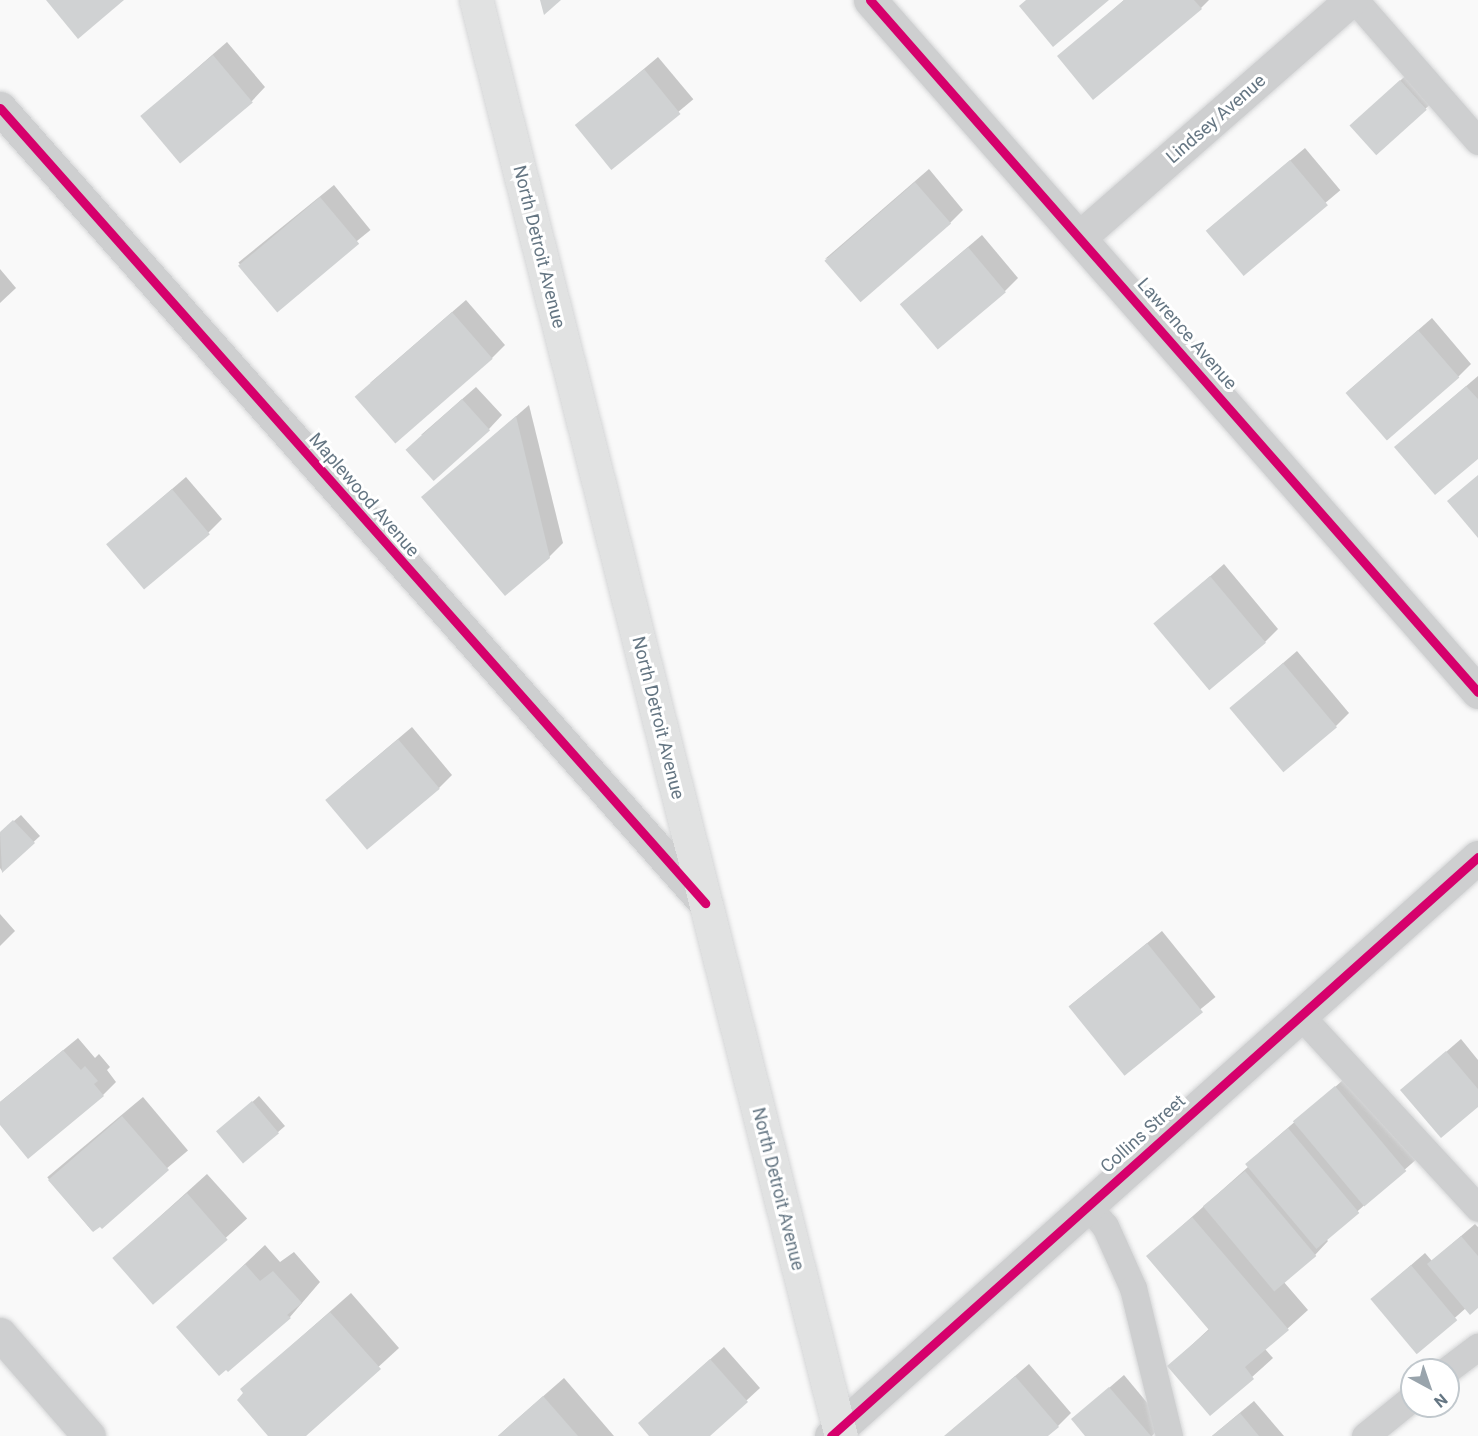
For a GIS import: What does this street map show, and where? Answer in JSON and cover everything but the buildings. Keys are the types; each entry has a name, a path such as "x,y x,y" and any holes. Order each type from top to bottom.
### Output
{"main road":[{"name":"North Detroit Avenue","path":"476,0 837,1434"}],"street":[{"name":"Lawrence Avenue","path":"870,0 1478,692"},
{"name":"Lindsey Avenue","path":"1080,237 1353,0"},
{"name":"Maplewood Avenue","path":"0,108 705,903"},
{"name":"Collins Street","path":"837,1434 1478,857"},
{"path":"0,1334 89,1436"}],"lane":[{"path":"1353,0 1478,141"},
{"path":"1301,1016 1478,1208"},
{"path":"1088,1206 1104,1226 1133,1288 1169,1436"},
{"path":"1460,1360 1478,1347"},
{"path":"1365,1436 1400,1408"}],"cycle path":[{"path":"870,0 1478,692"},
{"path":"0,108 705,903"},
{"path":"831,1436 1478,857"}]}
